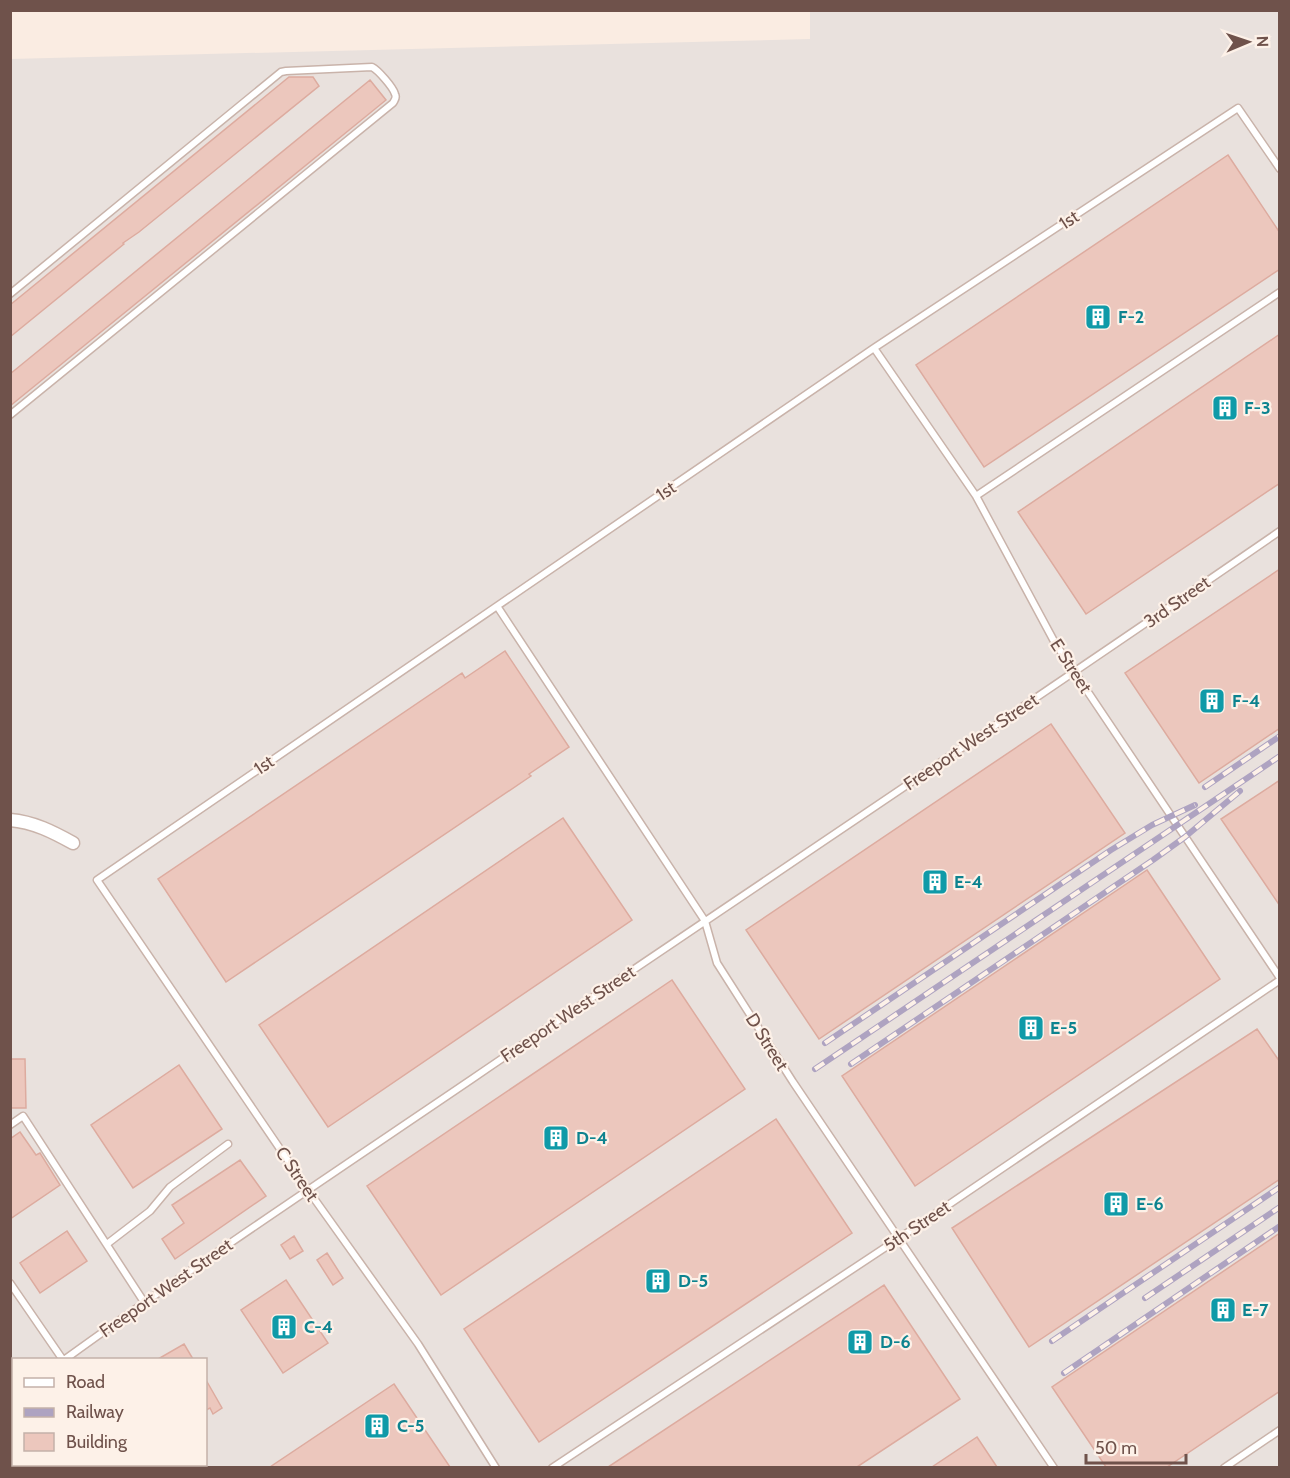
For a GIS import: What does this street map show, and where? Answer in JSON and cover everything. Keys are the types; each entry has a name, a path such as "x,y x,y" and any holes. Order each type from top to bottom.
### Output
{"street":[{"path":"10,820 22,821 51,831 73,843"}],"lane":[{"path":"10,294 281,72 372,67 378,70 395,93 393,103 10,415"},
{"name":"1st","path":"97,880 874,348 1238,108 1280,169"},
{"path":"976,496 1280,291"},
{"name":"E Street","path":"874,348 976,496 1055,643 1280,979"},
{"name":"3rd Street","path":"1075,672 1280,531"},
{"name":"D Street","path":"497,606 705,921 717,963 793,1082 1054,1467"},
{"name":"Freeport West Street","path":"64,1358 308,1190 1075,672"},
{"name":"C Street","path":"97,880 308,1190 418,1344 495,1467"},
{"name":"5th Street","path":"552,1467 898,1239 1280,979"},
{"path":"10,1125 23,1116 144,1302"},
{"path":"107,1245 150,1212 170,1187 228,1144"},
{"path":"10,1283 62,1358"},
{"path":"1224,1467 1280,1430"}],"shaded area":[{"path":"810,10 1279,11 1279,1467 11,1467 10,59 810,39"}],"building":[{"path":"289,77 313,77 319,86 10,337 10,305"},
{"path":"370,80 386,100 10,406 10,374"},
{"name":"F-2","path":"1228,155 1280,233 1280,269 984,467 916,365"},
{"name":"F-3","path":"1280,334 1280,483 1086,614 1018,512"},
{"name":"F-4","path":"1280,569 1280,728 1199,783 1125,673"},
{"path":"505,651 569,747 529,774 531,776 226,982 158,879 462,673 465,678"},
{"name":"E-4","path":"1051,724 1125,833 819,1039 746,930"},
{"path":"1280,780 1280,906 1221,819"},
{"path":"563,818 632,920 328,1127 259,1025"},
{"name":"E-5","path":"1147,870 1220,979 915,1186 842,1076"},
{"name":"D-4","path":"672,980 745,1089 441,1295 367,1186"},
{"name":"E-6","path":"1257,1029 1280,1062 1280,1179 1029,1347 952,1228"},
{"path":"10,1059 25,1059 26,1108 10,1108"},
{"path":"179,1065 222,1129 133,1188 91,1125"},
{"name":"D-5","path":"776,1119 852,1233 539,1442 464,1329"},
{"path":"20,1132 36,1155 40,1153 60,1185 10,1219 10,1139"},
{"path":"240,1160 266,1196 175,1259 162,1239 184,1223 172,1205"},
{"path":"67,1231 87,1261 40,1293 20,1263"},
{"name":"E-7","path":"1280,1233 1280,1391 1167,1467 1106,1467 1052,1387"},
{"path":"294,1236 303,1251 290,1259 281,1245"},
{"path":"327,1253 343,1278 333,1285 317,1260"},
{"name":"C-4","path":"286,1280 328,1343 283,1373 241,1310"},
{"name":"D-6","path":"884,1285 960,1399 857,1467 608,1467"},
{"path":"184,1344 192,1358 160,1358"},
{"path":"207,1382 222,1408 213,1414 210,1408 207,1410"},
{"name":"C-5","path":"394,1384 450,1467 270,1467"},
{"path":"977,1437 997,1467 932,1467"}],"railway":[{"path":"1205,787 1280,736"},
{"path":"815,1069 1280,756"},
{"path":"851,1064 1153,860 1185,837 1240,791"},
{"path":"825,1043 1111,850 1152,825 1195,805"},
{"path":"1052,1341 1280,1187"},
{"path":"1145,1298 1280,1207"},
{"path":"1064,1373 1280,1226"}],"place":[{"name":"F-2","path":"1098,317"},
{"name":"F-3","path":"1225,408"},
{"name":"F-4","path":"1212,701"},
{"name":"E-4","path":"935,882"},
{"name":"E-5","path":"1031,1028"},
{"name":"D-4","path":"556,1138"},
{"name":"E-6","path":"1116,1204"},
{"name":"D-5","path":"658,1281"},
{"name":"E-7","path":"1223,1310"},
{"name":"C-4","path":"284,1327"},
{"name":"D-6","path":"860,1342"},
{"name":"C-5","path":"377,1426"}]}
